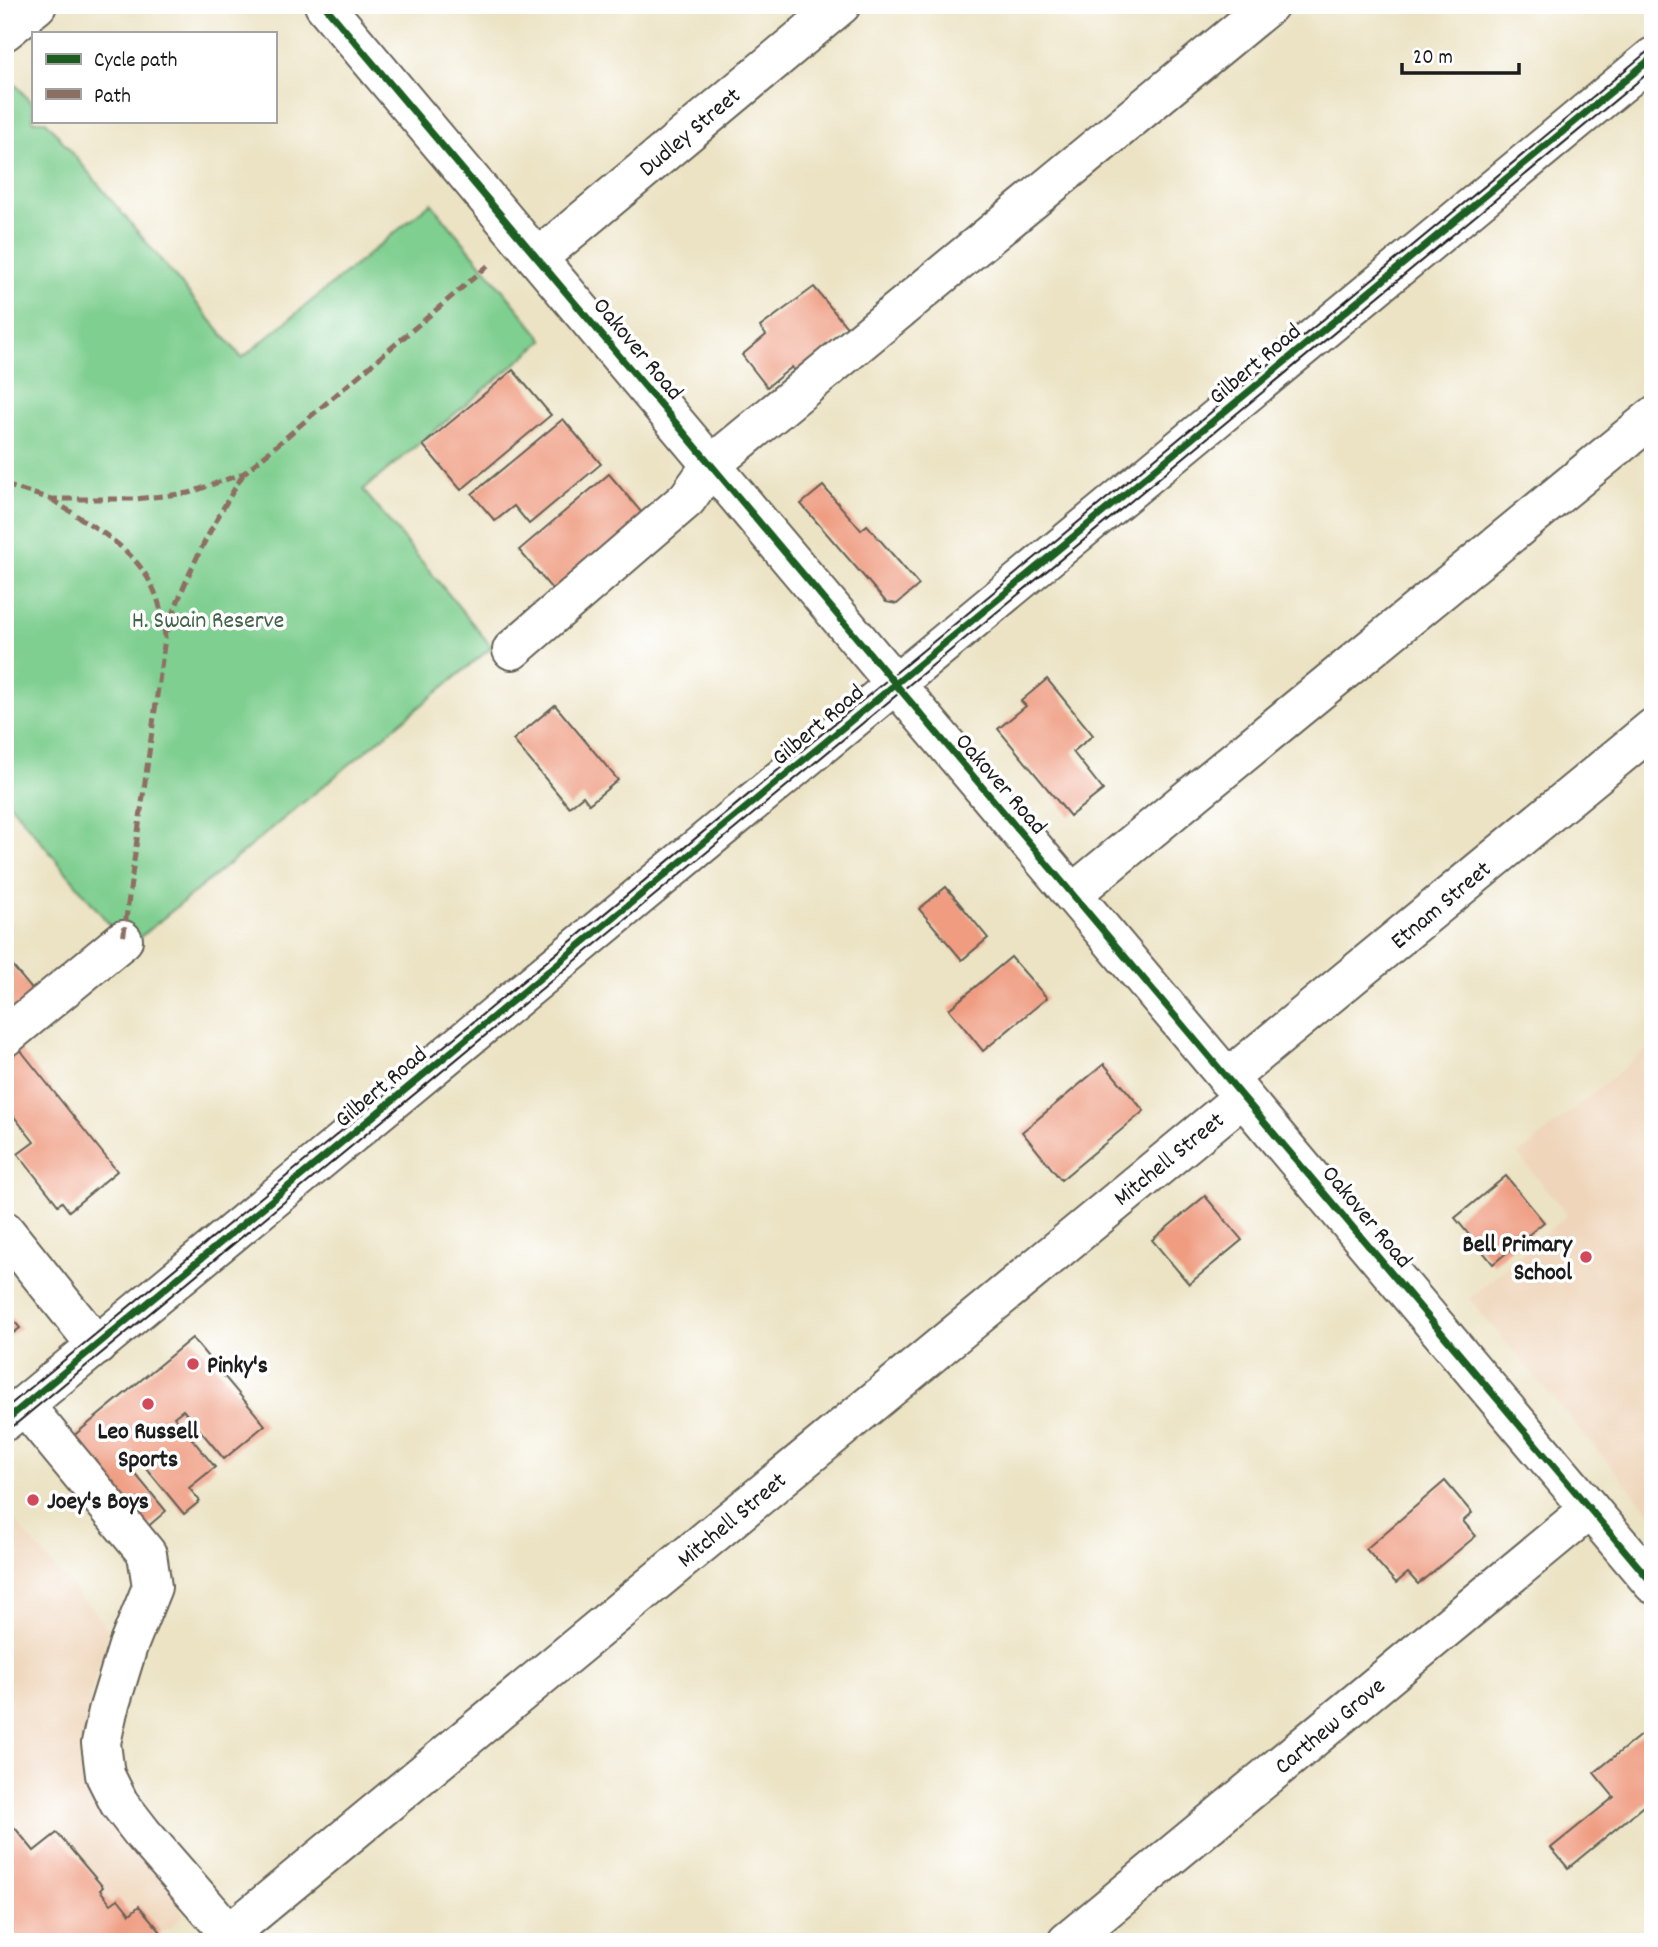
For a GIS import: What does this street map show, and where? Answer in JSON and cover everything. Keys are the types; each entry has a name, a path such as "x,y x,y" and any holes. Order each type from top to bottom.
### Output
{"street":[{"path":"5,31 37,5"},
{"name":"Oakover Road","path":"324,5 539,257 894,685 1653,1584"},
{"name":"Dudley Street","path":"539,257 841,5"},
{"path":"512,650 687,499 711,465 1269,5"},
{"name":"Gilbert Road","path":"15,1413 1653,57"},
{"path":"1072,894 1653,417"},
{"name":"Etnam Street","path":"1235,1088 1653,728"},
{"path":"5,1037 123,940"},
{"name":"Mitchell Street","path":"224,1937 1235,1088"},
{"path":"5,1231 97,1346"},
{"path":"15,1413 147,1554 152,1587 128,1646 100,1743 105,1775 127,1814 224,1937"},
{"name":"Carthew Grove","path":"1067,1942 1590,1509"}],"shaded area":[{"name":"Bell Primary School","path":"1653,1044 1653,1516 1469,1299 1567,1215 1518,1155"},
{"path":"5,1510 109,1630 90,1697 86,1756 173,1884 183,1916 153,1942 5,1942"}],"green space":[{"name":"H. Swain Reserve","path":"16,85 32,104 32,122 47,122 242,358 431,203 544,340 363,490 492,647 128,947 5,798 5,94"}],"building":[{"path":"814,287 850,331 797,374 792,367 767,387 742,355 766,335 760,327"},
{"path":"513,370 551,415 461,490 423,445"},
{"path":"563,419 601,464 529,524 514,506 495,521 472,494"},
{"path":"609,474 647,519 557,595 519,550"},
{"path":"823,486 861,530 867,525 919,585 897,604 886,602 801,504"},
{"path":"1047,679 1093,735 1073,752 1103,790 1070,816 998,729 1026,706 1021,701"},
{"path":"555,705 618,780 589,804 583,796 569,807 513,740"},
{"path":"946,887 988,938 962,960 919,909"},
{"path":"5,957 36,994 5,1019"},
{"path":"1011,957 1047,998 983,1051 949,1009"},
{"path":"14,1042 117,1171 69,1211 62,1202 58,1205 18,1154 34,1142 8,1109 5,1112 5,1049"},
{"path":"1104,1064 1144,1111 1061,1180 1022,1132"},
{"path":"1506,1176 1544,1222 1493,1264 1455,1218"},
{"path":"1205,1196 1242,1240 1189,1284 1152,1240"},
{"path":"5,1310 20,1328 5,1339"},
{"path":"192,1338 265,1425 224,1459 183,1410 174,1417 215,1467 189,1488 200,1501 184,1514 132,1451 123,1459 166,1511 145,1529 71,1438"},
{"path":"1445,1481 1472,1513 1463,1521 1476,1536 1418,1584 1408,1573 1396,1583 1366,1549"},
{"path":"1653,1725 1653,1798 1568,1868 1551,1848 1614,1797 1594,1773"},
{"path":"15,1828 34,1851 57,1833 103,1887 100,1890 111,1904 118,1899 130,1914 139,1906 161,1932 149,1942 5,1942 5,1833"}],"tram line":[{"path":"5,1409 1653,47"},
{"path":"5,1433 1653,69"}],"marked path":[{"path":"5,485 51,499 135,499 189,493 244,473 490,264"},
{"path":"167,632 201,550 244,473"},
{"path":"51,499 112,539 128,553 153,588 161,611 165,638 123,940"}],"cycle path":[{"path":"324,5 1653,1584"},
{"path":"5,1421 1653,57"}],"place":[{"name":"Bell Primary School","path":"1586,1257"},
{"name":"Pinky's","path":"193,1364"},
{"name":"Leo Russell Sports","path":"148,1404"},
{"name":"Joey's Boys","path":"33,1500"}]}
